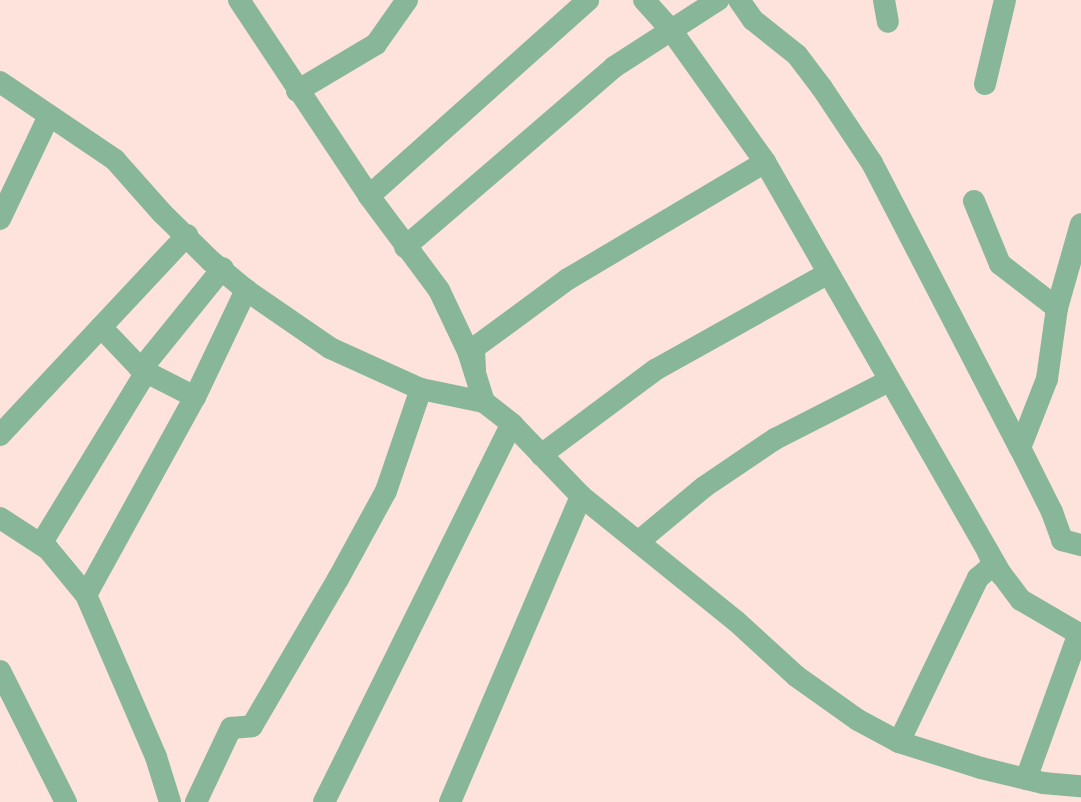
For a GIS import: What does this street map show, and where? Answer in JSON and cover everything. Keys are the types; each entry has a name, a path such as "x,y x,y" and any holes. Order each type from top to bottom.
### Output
{"street":[{"path":"239,0 297,90 369,196 405,247 439,290 468,351 484,402"},
{"path":"297,90 376,44 407,0"},
{"path":"369,196 588,0"},
{"path":"644,0 671,30 765,162 827,274 994,564 978,578 972,589 899,742"},
{"path":"405,247 614,67 718,0"},
{"path":"739,0 752,20 797,55 822,88 872,164 1020,448 1052,512 1062,540 1081,545"},
{"path":"884,0 888,22"},
{"path":"985,84 1005,0"},
{"path":"0,82 115,160 162,213 187,235 211,261 223,268 246,290 330,348 421,389 484,402 512,424 541,456 581,496 736,622 796,676 858,720 899,742 981,768 1026,779 1081,786"},
{"path":"0,219 49,116"},
{"path":"475,372 474,348 568,279 765,162"},
{"path":"974,201 1000,264 1057,308"},
{"path":"1020,448 1047,379 1057,308 1081,224"},
{"path":"0,435 187,235"},
{"path":"41,544 142,369 223,268"},
{"path":"541,456 655,370 827,274"},
{"path":"86,595 195,397 246,290"},
{"path":"101,327 142,369 195,397"},
{"path":"638,542 704,487 775,440 889,381"},
{"path":"196,802 231,728 252,726 338,579 386,491 421,389"},
{"path":"324,802 512,424"},
{"path":"450,802 581,496"},
{"path":"0,518 48,549 86,595 156,757 170,802"},
{"path":"988,552 1021,600 1079,635 1026,779"},
{"path":"0,671 66,802"}]}
